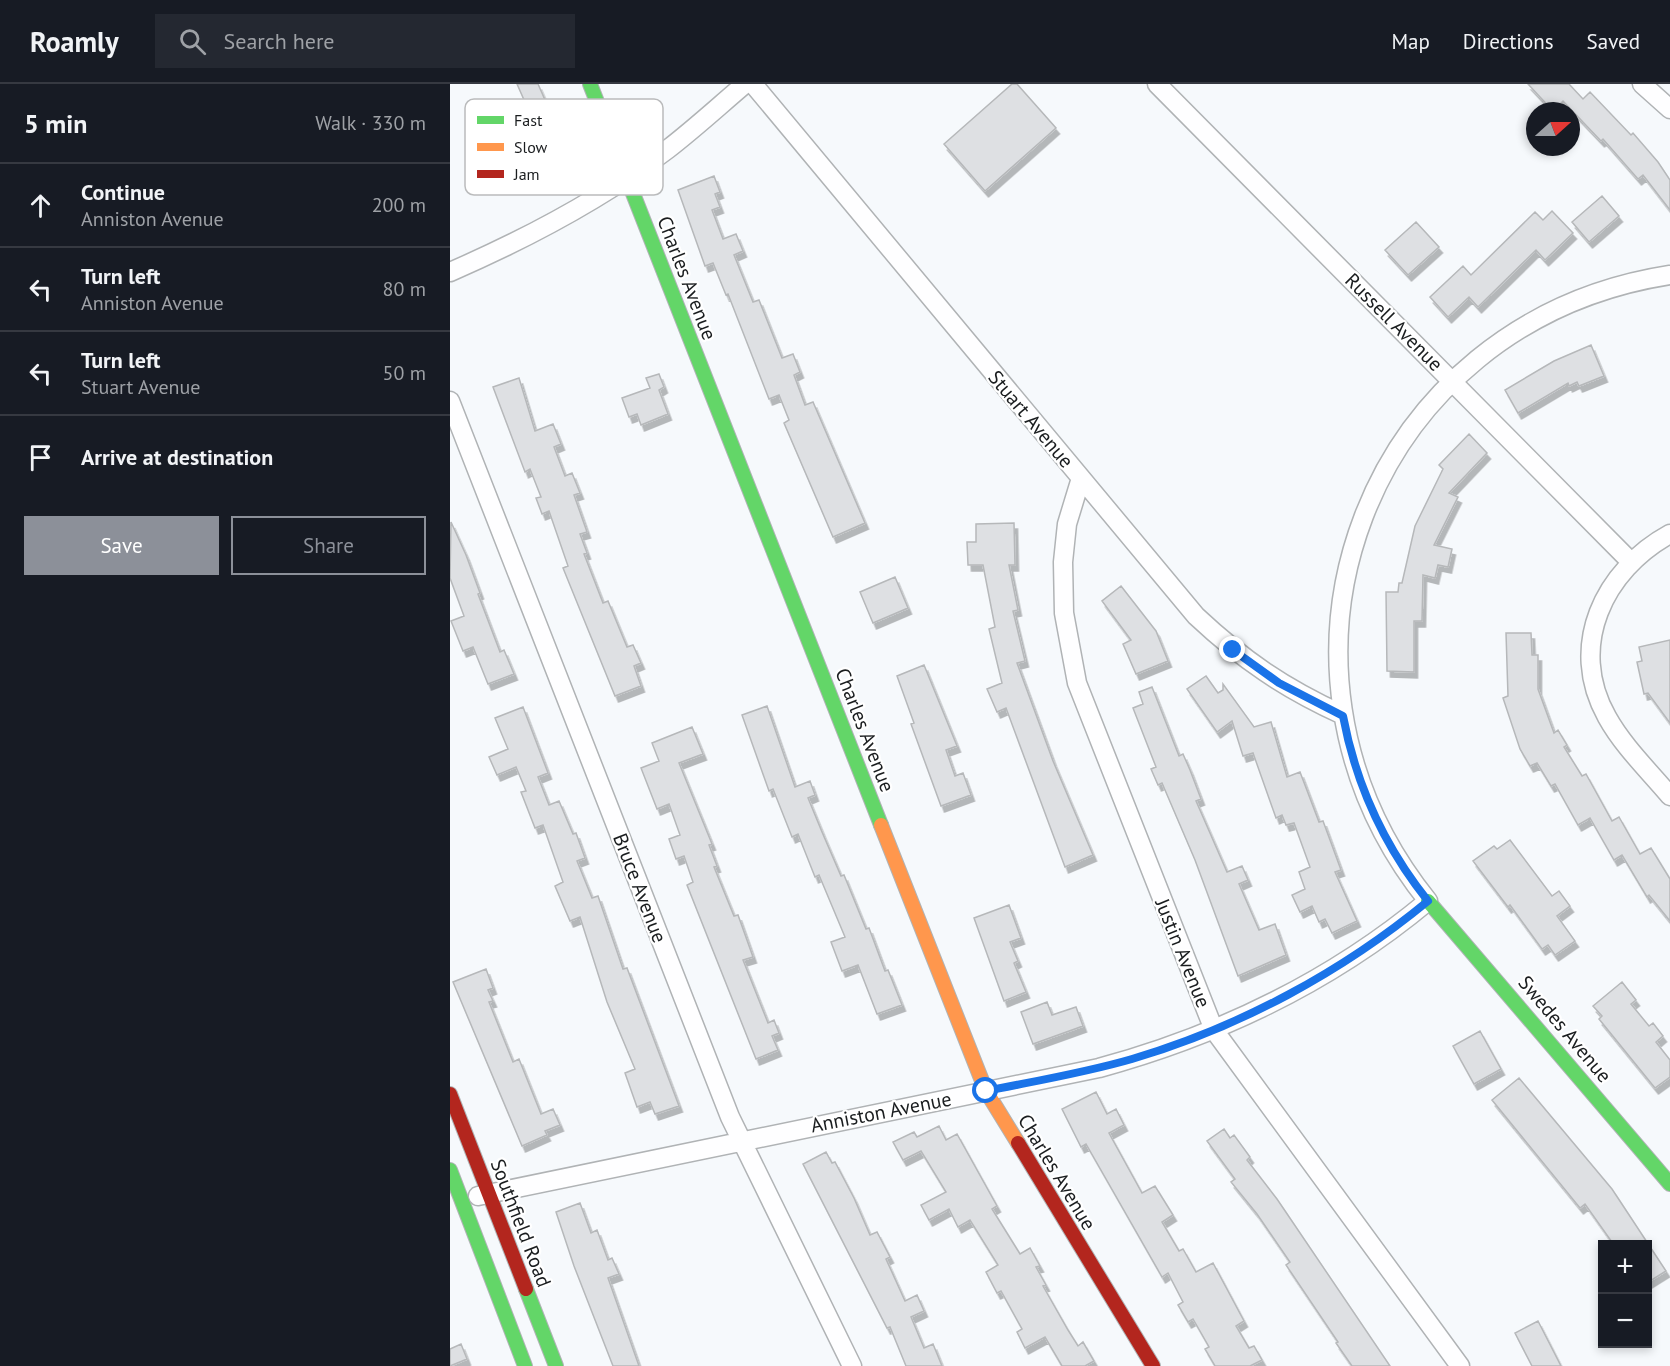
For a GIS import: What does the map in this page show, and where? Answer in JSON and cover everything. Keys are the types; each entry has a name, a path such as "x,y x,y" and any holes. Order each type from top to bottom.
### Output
{"street":[{"name":"Charles Avenue","path":"590,84 596,99"},
{"path":"663,152 745,84"},
{"name":"Stuart Avenue","path":"753,84 1179,597 1233,650 1279,683 1343,716"},
{"name":"Russell Avenue","path":"1157,84 1630,561"},
{"path":"1642,84 1670,109"},
{"path":"450,272 560,219 599,195"},
{"name":"Charles Avenue","path":"634,195 986,1091 1153,1366"},
{"path":"1428,901 1395,855 1372,813 1355,769 1343,716 1339,684 1338,636 1343,588 1355,542 1371,497 1394,455 1422,416 1453,382 1510,335 1564,305 1618,285 1670,275"},
{"name":"Bruce Avenue","path":"450,401 740,1141 852,1366"},
{"name":"Justin Avenue","path":"1081,478 1067,524 1063,562 1065,625 1077,683 1214,1030 1460,1366"},
{"path":"1670,534 1648,546 1630,561 1610,586 1595,622 1591,650 1593,678 1608,718 1670,796"},
{"name":"Anniston Avenue","path":"456,1203 489,1192 1111,1065 1214,1030 1307,985 1400,925 1428,901"},
{"name":"Swedes Avenue","path":"1428,901 1670,1184"},
{"name":"Southfield Road","path":"450,1094 556,1366"},
{"path":"450,1170 456,1203 525,1366"}],"building":[{"path":"517,84 538,84 545,99 524,99"},
{"path":"1012,84 1017,84 1056,128 985,191 944,144"},
{"path":"1528,84 1569,84 1583,99 1590,92 1631,135 1633,133 1658,162 1670,180 1670,210 1643,175 1638,179 1603,139 1601,141 1580,119 1580,102 1545,102"},
{"path":"714,176 720,192 715,194 720,207 712,210 723,239 736,234 743,251 734,255 753,302 759,300 782,358 793,354 800,372 794,375 805,405 813,402 865,523 833,537 784,423 789,420 779,395 769,399 728,294 726,295 713,263 705,266 678,190"},
{"path":"1602,196 1619,216 1589,242 1572,222"},
{"path":"1552,211 1573,233 1545,260 1536,250 1478,307 1469,297 1448,317 1430,297 1463,266 1471,275 1535,212 1543,220"},
{"path":"1416,222 1439,247 1408,275 1385,250"},
{"path":"1591,345 1604,376 1579,386 1577,382 1569,386 1568,383 1518,413 1505,390 1554,361"},
{"path":"659,374 664,387 659,390 668,414 641,425 637,414 629,417 622,398 650,388 646,378"},
{"path":"519,378 535,431 553,424 561,444 554,447 565,476 572,473 580,493 574,495 587,532 580,534 587,553 584,554 603,603 608,601 627,647 633,645 641,663 634,666 641,686 615,696 563,568 568,566 549,511 542,514 536,498 541,497 530,469 525,472 493,387"},
{"path":"1469,434 1487,453 1449,493 1458,497 1434,545 1452,549 1448,567 1438,565 1435,578 1423,575 1422,621 1414,621 1414,672 1387,671 1386,592 1398,592 1399,583 1402,583 1415,526 1443,469 1439,465"},
{"path":"451,522 466,555 500,652 504,650 514,674 488,684 473,647 463,651 451,621 464,616 450,578"},
{"path":"1014,523 1015,565 1009,565 1018,610 1013,611 1025,661 1017,663 1053,761 1093,855 1065,867 1006,708 997,712 987,689 1002,683 989,629 995,627 983,565 968,565 967,542 976,542 976,524"},
{"path":"895,577 908,608 873,623 860,592"},
{"path":"1121,586 1156,631 1168,661 1136,674 1123,644 1131,640 1102,601"},
{"path":"1506,633 1531,633 1532,655 1538,655 1538,689 1554,733 1558,730 1567,745 1564,747 1582,776 1586,774 1612,821 1619,817 1640,854 1651,848 1670,879 1670,921 1649,895 1647,897 1622,855 1614,860 1590,818 1578,825 1555,784 1551,786 1537,763 1530,766 1520,749 1503,698 1508,696"},
{"path":"1670,640 1670,723 1648,693 1644,694 1637,662 1642,661 1639,647"},
{"path":"924,665 957,746 946,750 955,776 963,773 971,795 941,806 911,724 914,723 897,676"},
{"path":"1206,676 1218,693 1223,690 1223,684 1254,727 1271,722 1287,777 1300,772 1319,822 1323,821 1341,870 1335,872 1357,921 1332,933 1325,919 1319,922 1312,906 1300,912 1292,895 1305,889 1299,872 1310,867 1294,823 1286,825 1282,815 1276,818 1253,753 1243,756 1232,721 1217,732 1187,689"},
{"path":"1152,687 1179,756 1183,754 1190,770 1201,799 1196,801 1227,872 1242,866 1248,880 1239,884 1259,930 1275,924 1286,955 1238,976 1195,860 1162,783 1158,785 1151,769 1156,767 1133,708 1143,704 1139,692"},
{"path":"767,706 795,787 810,781 815,795 808,798 841,876 844,875 866,929 869,928 885,971 888,970 902,1005 877,1014 858,965 842,971 831,942 845,937 819,875 815,877 798,834 792,837 773,789 769,791 742,715"},
{"path":"523,707 548,773 538,777 549,805 559,801 573,834 576,833 585,858 577,861 592,898 598,896 623,969 627,968 679,1106 655,1114 650,1102 637,1107 625,1073 635,1069 607,1002 580,917 570,921 555,886 563,882 543,825 535,828 521,792 526,791 516,767 497,775 489,757 508,749 495,718"},
{"path":"692,727 703,754 679,763 712,844 709,845 717,866 714,867 734,916 738,915 753,957 743,960 768,1023 774,1020 779,1033 772,1036 778,1050 756,1059 687,885 693,882 684,856 676,859 669,839 680,835 669,804 657,809 641,768 659,761 652,743"},
{"path":"1510,840 1552,896 1559,891 1570,906 1557,916 1575,941 1555,955 1548,945 1542,949 1510,905 1508,907 1473,861 1494,846 1497,849"},
{"path":"1009,905 1021,938 1010,942 1018,961 1014,963 1026,992 1004,1001 974,918"},
{"path":"486,969 493,988 488,990 493,1001 489,1002 513,1062 519,1059 541,1114 553,1109 560,1125 545,1131 547,1135 522,1146 453,982"},
{"path":"1622,982 1636,1000 1631,1004 1649,1026 1653,1023 1663,1036 1656,1042 1670,1060 1670,1077 1655,1088 1599,1019 1602,1016 1593,1006"},
{"path":"1047,1002 1052,1015 1076,1007 1083,1026 1033,1044 1021,1012"},
{"path":"1480,1031 1501,1069 1474,1084 1453,1046"},
{"path":"1519,1078 1612,1189 1646,1240 1610,1240 1585,1204 1580,1208 1492,1100"},
{"path":"1096,1092 1107,1114 1116,1109 1124,1125 1109,1133 1142,1193 1155,1186 1173,1215 1162,1222 1179,1251 1183,1249 1196,1272 1213,1263 1244,1321 1236,1326 1249,1348 1254,1346 1262,1360 1250,1366 1215,1366 1205,1349 1209,1347 1193,1319 1188,1322 1178,1305 1183,1302 1168,1273 1162,1277 1086,1144 1081,1147 1062,1109"},
{"path":"939,1126 946,1140 957,1134 997,1206 992,1209 1020,1254 1030,1248 1040,1266 1036,1267 1046,1285 1043,1286 1078,1346 1083,1342 1094,1361 1085,1366 1062,1366 1045,1337 1025,1348 1017,1332 1022,1329 1001,1291 997,1293 986,1272 998,1265 970,1220 958,1227 949,1209 929,1220 921,1205 946,1192 921,1151 903,1160 893,1142 914,1132 917,1137"},
{"path":"1224,1129 1230,1138 1234,1135 1250,1157 1247,1160 1277,1199 1390,1366 1352,1366 1286,1265 1290,1262 1257,1214 1231,1182 1235,1179 1207,1141"},
{"path":"826,1152 832,1163 835,1162 870,1235 877,1232 890,1257 886,1259 905,1301 917,1295 924,1311 911,1317 924,1348 933,1344 942,1366 906,1366 890,1327 887,1328 803,1164"},
{"path":"580,1203 591,1233 597,1230 608,1260 612,1258 619,1274 608,1278 639,1366 613,1366 574,1266 556,1212"},
{"path":"1652,1250 1666,1271 1652,1280"},
{"path":"1538,1321 1561,1366 1532,1366 1515,1333"},
{"path":"461,1344 467,1359 450,1366 450,1349"}],"traffic: fast":[{"path":"590,84 596,99"},
{"path":"634,195 881,825"},
{"path":"1428,901 1670,1184"},
{"path":"450,1170 525,1366"},
{"path":"526,1289 556,1366"}],"traffic: slow":[{"path":"881,825 986,1091 1018,1143"}],"traffic: jam":[{"path":"450,1094 526,1289"},
{"path":"1018,1143 1153,1366"}],"route":[{"path":"986,1091 1100,1068 1214,1030 1307,985 1400,925 1428,901 1408,876 1372,813 1348,746 1343,716 1300,696 1233,650"}]}
